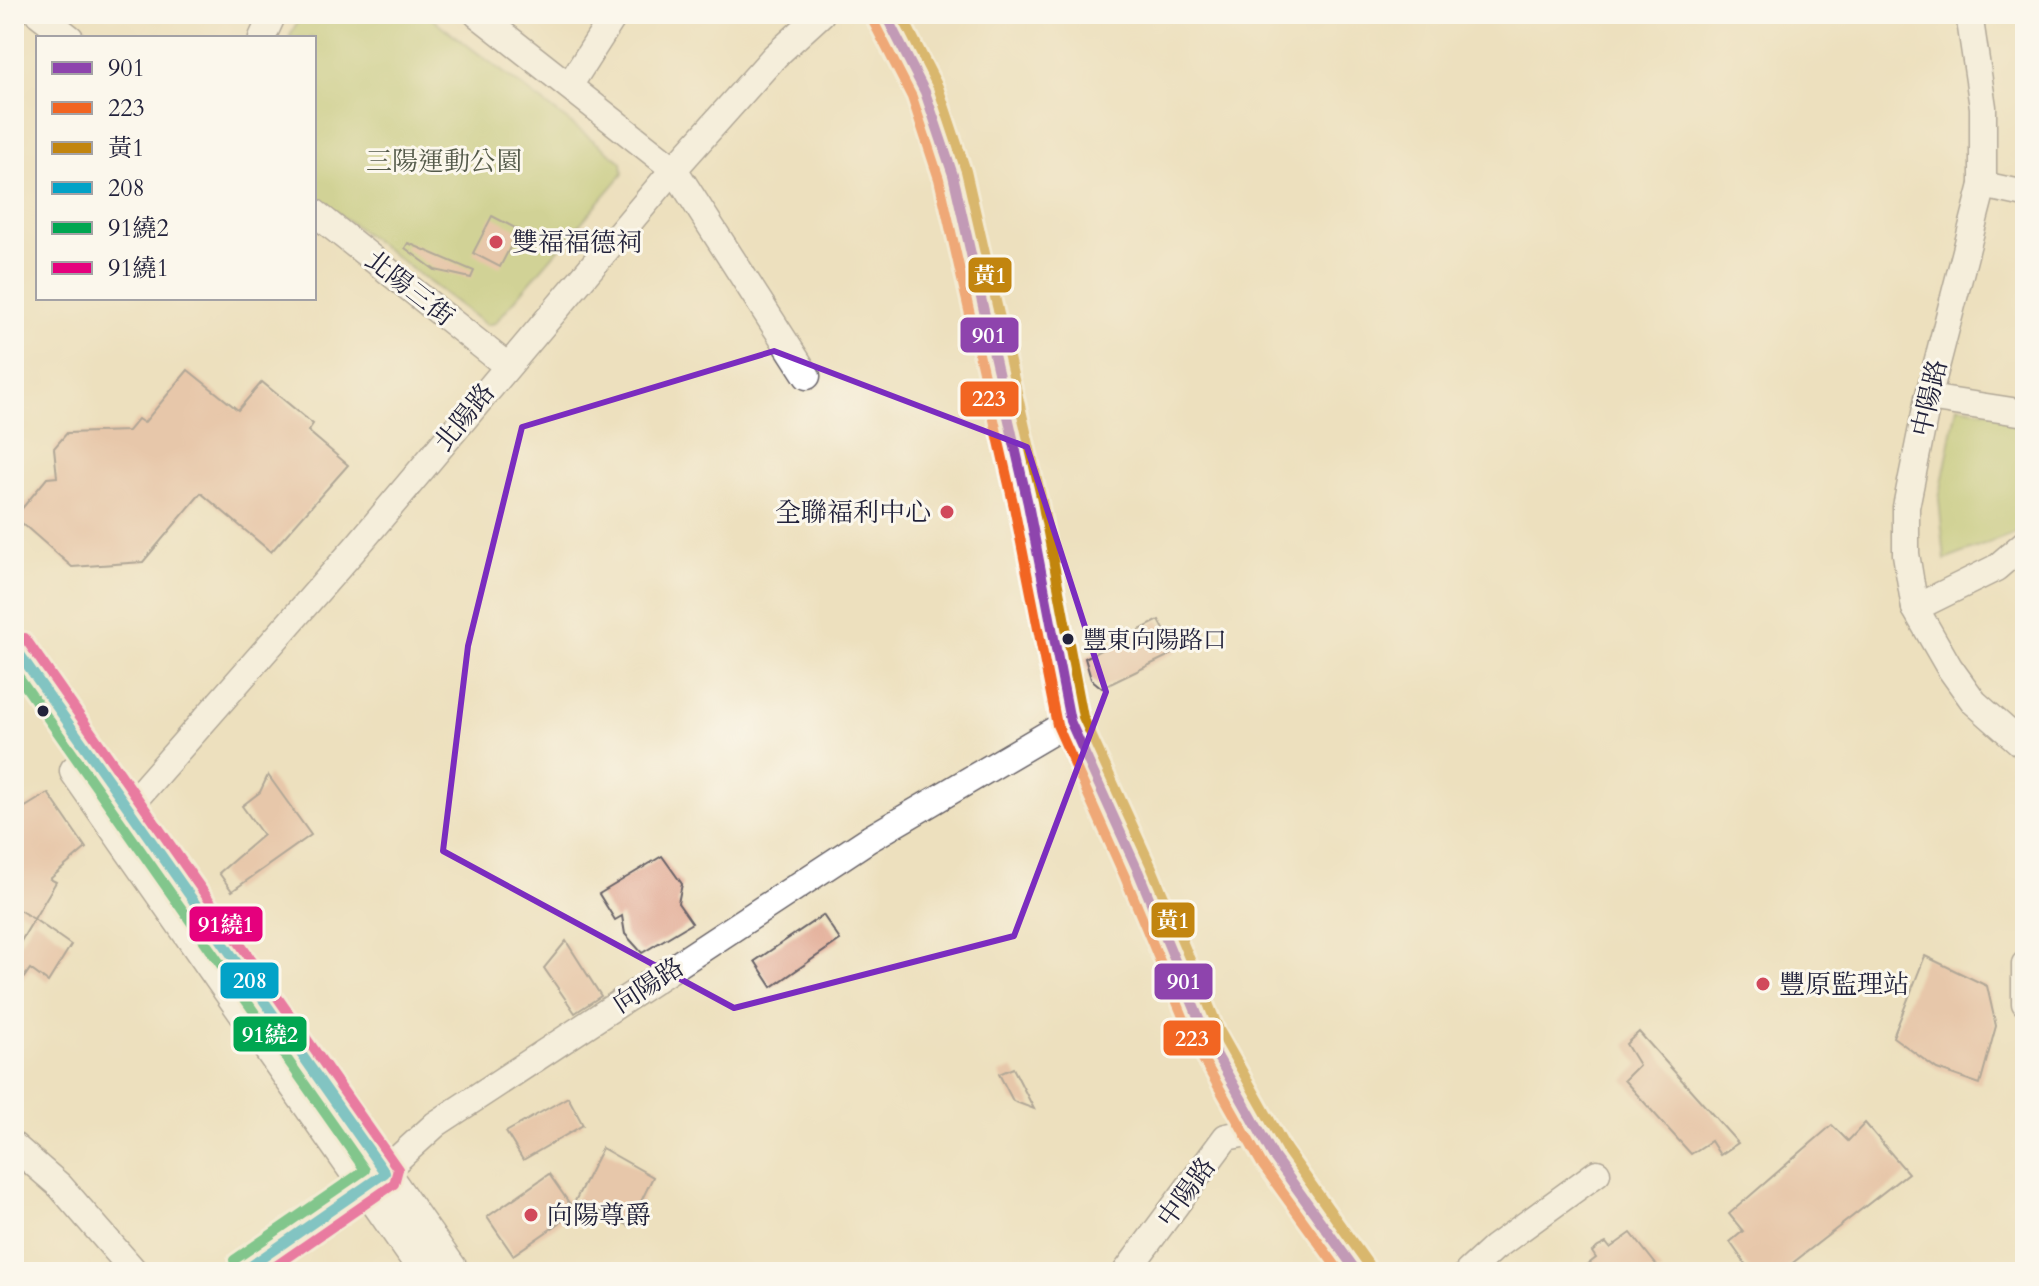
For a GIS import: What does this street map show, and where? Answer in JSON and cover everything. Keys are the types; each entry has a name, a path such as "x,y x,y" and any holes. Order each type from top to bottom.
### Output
{"main road":[{"path":"14,646 121,816 375,1181 426,1272"},
{"path":"14,684 121,816"},
{"path":"375,1181 453,1272"}],"street":[{"path":"39,14 67,36"},
{"path":"263,36 273,14"},
{"path":"477,14 674,169 807,376"},
{"path":"569,86 615,14"},
{"name":"北陽路","path":"121,816 358,545 506,365 674,169 775,56 821,14"},
{"path":"885,14 911,57 941,132 953,175 1028,504 1070,721 1138,871 1206,1036 1258,1131 1357,1272"},
{"name":"中陽路","path":"1969,14 1983,107 1983,185 1928,398 1906,507 1906,554 1915,608 1974,702 2025,747"},
{"path":"1983,185 2025,194"},
{"name":"北陽三街","path":"316,214 506,365"},
{"path":"1928,398 2025,413"},
{"path":"1915,608 1996,568 2025,543"},
{"name":"向陽路","path":"242,1272 375,1181 436,1124 869,839 1070,721"},
{"path":"2025,964 2025,1003"},
{"name":"中陽路","path":"1126,1272 1226,1137 1258,1131"},
{"path":"14,1146 60,1186 135,1272"},
{"path":"1468,1272 1494,1248 1597,1173"}],"highlighted area":[{"path":"774,351 1027,447 1106,692 1014,936 734,1008 443,851 468,646 522,427"}],"green space":[{"name":"三陽運動公園","path":"301,14 426,14 622,162 623,174 495,323 486,325 316,197 316,36 290,36"},
{"path":"1957,406 2025,416 2025,529 1945,560 1939,499"}],"building":[{"name":"雙福福德祠","path":"492,216 519,230 500,267 473,253"},
{"path":"408,243 474,271 471,278 435,270 405,248"},
{"path":"188,370 238,410 262,382 313,424 308,431 348,465 271,552 201,493 143,562 72,567 15,517 47,478 57,477 54,448 67,433 128,431 138,419 144,423"},
{"path":"1159,620 1176,652 1102,688 1091,679 1085,658"},
{"path":"268,775 311,835 232,891 219,873 263,835 242,806 260,792"},
{"path":"48,793 86,848 50,879 56,882 34,919 14,907 14,814"},
{"path":"662,856 682,884 678,903 692,923 642,953 625,934 622,916 615,920 599,894"},
{"path":"823,915 840,940 772,987 755,961"},
{"path":"34,919 71,945 48,982 30,969 14,992 14,953"},
{"path":"566,941 601,996 575,1013 544,968"},
{"path":"1925,956 1987,986 1996,1026 1980,1084 1937,1069 1893,1037"},
{"path":"1639,1032 1738,1143 1720,1155 1711,1141 1691,1154 1624,1080 1639,1065 1626,1044"},
{"path":"1013,1068 1034,1109 1013,1101 999,1074"},
{"path":"568,1097 583,1125 523,1160 506,1132"},
{"path":"1865,1123 1908,1173 1781,1272 1751,1272 1730,1242 1743,1231 1729,1214 1832,1125 1848,1141"},
{"path":"602,1148 653,1177 629,1226 587,1204 513,1255 487,1217 549,1174 572,1207"},
{"path":"1631,1233 1662,1272 1578,1272 1596,1258 1592,1252 1598,1247 1606,1243 1610,1248"}],"transit line":[{"name":"901","path":"885,14 925,92 953,175 1028,504 1070,721 1138,871 1206,1036 1274,1157 1357,1272"},
{"name":"黃1","path":"901,14 938,87 966,171 1042,501 1083,717 1151,866 1219,1030 1286,1149 1368,1264"},
{"name":"223","path":"873,21 912,97 939,179 1014,507 1057,725 1194,1043 1262,1164 1340,1272"},
{"name":"91繞1","path":"25,638 398,1169 394,1184 267,1272"},
{"name":"208","path":"14,646 385,1173 242,1272"},
{"name":"91繞2","path":"14,670 365,1170 234,1260"}],"place":[{"name":"雙福福德祠","path":"496,242"},
{"name":"全聯福利中心","path":"947,512"},
{"name":"豐東向陽路口","path":"1068,639"},
{"name":"豐原監理站","path":"1763,984"},
{"name":"向陽尊爵","path":"531,1215"}]}
